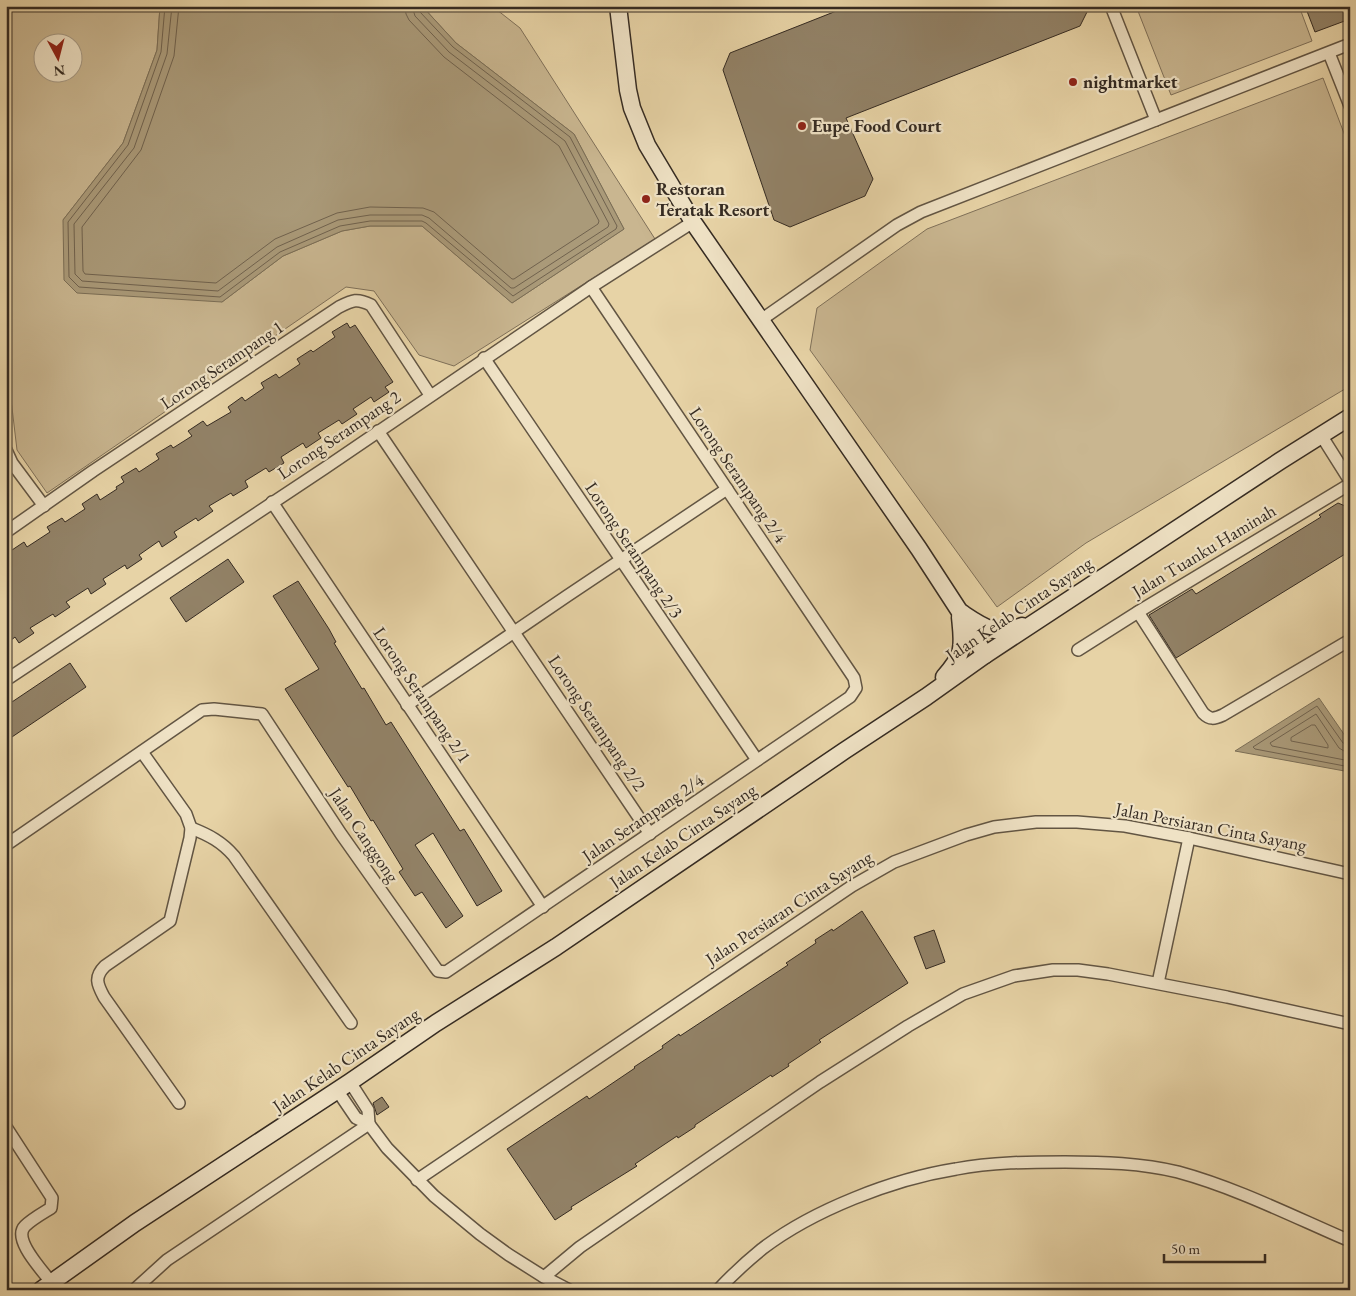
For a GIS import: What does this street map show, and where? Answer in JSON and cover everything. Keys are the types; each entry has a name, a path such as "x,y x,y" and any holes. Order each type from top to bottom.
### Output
{"main road":[{"path":"618,6 628,90 632,108 647,145 693,222 919,549 960,612 985,655"},
{"name":"Jalan Kelab Cinta Sayang","path":"46,1286 143,1218 436,1023 556,947 926,697 985,655 1350,417"},
{"path":"960,612 993,631 1018,628 1039,620"},
{"path":"926,697 958,661 962,639 960,612"}],"street":[{"path":"1111,6 1156,120"},
{"path":"761,320 908,218 1350,44"},
{"path":"1329,53 1350,106"},
{"name":"Lorong Serampang 2","path":"6,680 484,358 693,222"},
{"name":"Lorong Serampang 2/4","path":"591,287 856,683"},
{"name":"Lorong Serampang 1","path":"6,532 93,471 339,307 358,300 371,305 430,395"},
{"name":"Lorong Serampang 2/3","path":"484,358 756,760"},
{"name":"Lorong Serampang 2/2","path":"378,431 650,834"},
{"path":"1321,435 1350,482"},
{"path":"6,450 12,463 44,506"},
{"name":"Jalan Tuanku Haminah","path":"1078,650 1350,482"},
{"path":"407,705 727,489"},
{"name":"Lorong Serampang 2/1","path":"272,502 543,907"},
{"path":"1138,612 1203,713 1212,719 1223,715 1350,640"},
{"name":"Jalan Serampang 2/4","path":"442,972 452,969 850,697 856,688 856,683"},
{"name":"Jalan Canggong","path":"142,752 202,710 214,709 262,714 341,834 435,967 442,972"},
{"path":"6,845 142,752 186,814 191,828 170,921 105,966 98,973 97,980 104,997 179,1103"},
{"name":"Jalan Persiaran Cinta Sayang","path":"417,1180 822,905 874,872 894,862 984,830 1005,825 1036,822 1115,824 1189,838 1350,874"},
{"path":"191,828 220,842 234,856 351,1023"},
{"path":"1158,983 1189,838"},
{"path":"544,1277 580,1247 820,1082 908,1026 963,994 1014,976 1052,970 1078,970 1108,974 1350,1024"},
{"path":"344,1086 368,1110 369,1124 387,1148 434,1196 480,1234 544,1277 569,1290"},
{"path":"134,1290 167,1260 369,1124"},
{"path":"6,1127 52,1198 51,1208 24,1226 21,1232 22,1242 46,1286"},
{"path":"718,1290 764,1248 799,1226 841,1205 905,1180 980,1165 1084,1162 1138,1164 1160,1168 1215,1184 1350,1241"}],"shaded area":[{"path":"6,6 160,6 157,50 123,143 63,220 222,302 283,256 342,231 370,226 422,226 512,303 624,229 574,134 456,43 422,6 492,6 520,28 655,239 454,366 419,355 374,291 346,287 47,493 17,450 6,357"},
{"path":"1136,6 1299,6 1312,41 1171,95"},
{"path":"1323,78 1350,149 1350,386 1086,543 997,607 810,350 817,308 927,229"}],"water":[{"path":"160,6 422,6 456,43 574,134 624,229 512,303 422,226 370,226 342,231 283,256 222,302 77,293 64,280 63,220 123,143 157,50"},
{"path":"1319,698 1350,743 1350,772 1235,751"}],"building":[{"path":"849,6 1090,6 1080,26 846,118 873,179 865,196 790,227 774,220 723,70 730,53"},
{"path":"1305,6 1350,6 1350,19 1315,32"},
{"path":"347,323 350,328 355,325 393,382 385,387 389,392 374,402 371,397 353,409 357,414 342,424 339,420 318,433 321,438 306,448 303,443 281,457 284,463 269,472 266,468 245,481 248,487 233,496 231,493 209,506 213,511 198,521 196,518 174,532 177,537 162,547 159,541 139,555 142,559 127,569 125,565 103,579 106,584 91,594 88,588 66,602 70,607 55,617 53,614 30,628 34,633 19,643 15,637 10,641 6,635 6,554 24,542 27,547 50,532 47,527 62,518 65,522 85,509 82,504 97,494 100,500 117,489 116,487 124,482 121,477 136,468 139,472 159,459 156,454 171,445 173,448 192,436 188,431 203,421 207,426 231,412 228,407 242,397 245,401 264,388 261,383 276,374 279,378 300,364 297,359 311,350 313,352 335,337 332,332"},
{"path":"1338,503 1350,508 1350,551 1176,658 1149,615 1192,589 1196,594 1321,517 1319,515"},
{"path":"228,559 244,582 186,622 170,598"},
{"path":"298,581 329,629 336,642 334,643 362,689 364,688 386,725 391,722 460,831 464,829 502,891 477,906 433,833 415,845 463,916 446,928 422,892 415,896 399,872 403,869 373,820 371,821 350,786 348,787 285,689 319,669 273,596"},
{"path":"70,663 86,687 6,741 6,706"},
{"path":"862,911 908,983 819,1040 821,1042 788,1064 789,1066 772,1077 771,1075 678,1138 677,1136 635,1164 637,1166 571,1207 572,1209 555,1220 507,1149 587,1096 589,1099 663,1048 662,1046 679,1034 680,1036 788,965 786,963 816,943 815,940 832,929 833,931"},
{"path":"934,930 945,962 926,969 914,937"},
{"path":"382,1097 389,1107 377,1115 373,1103"}],"place":[{"name":"nightmarket","path":"1073,82"},
{"name":"Eupe Food Court","path":"802,126"},
{"name":"Restoran Teratak Resort","path":"646,199"}]}
